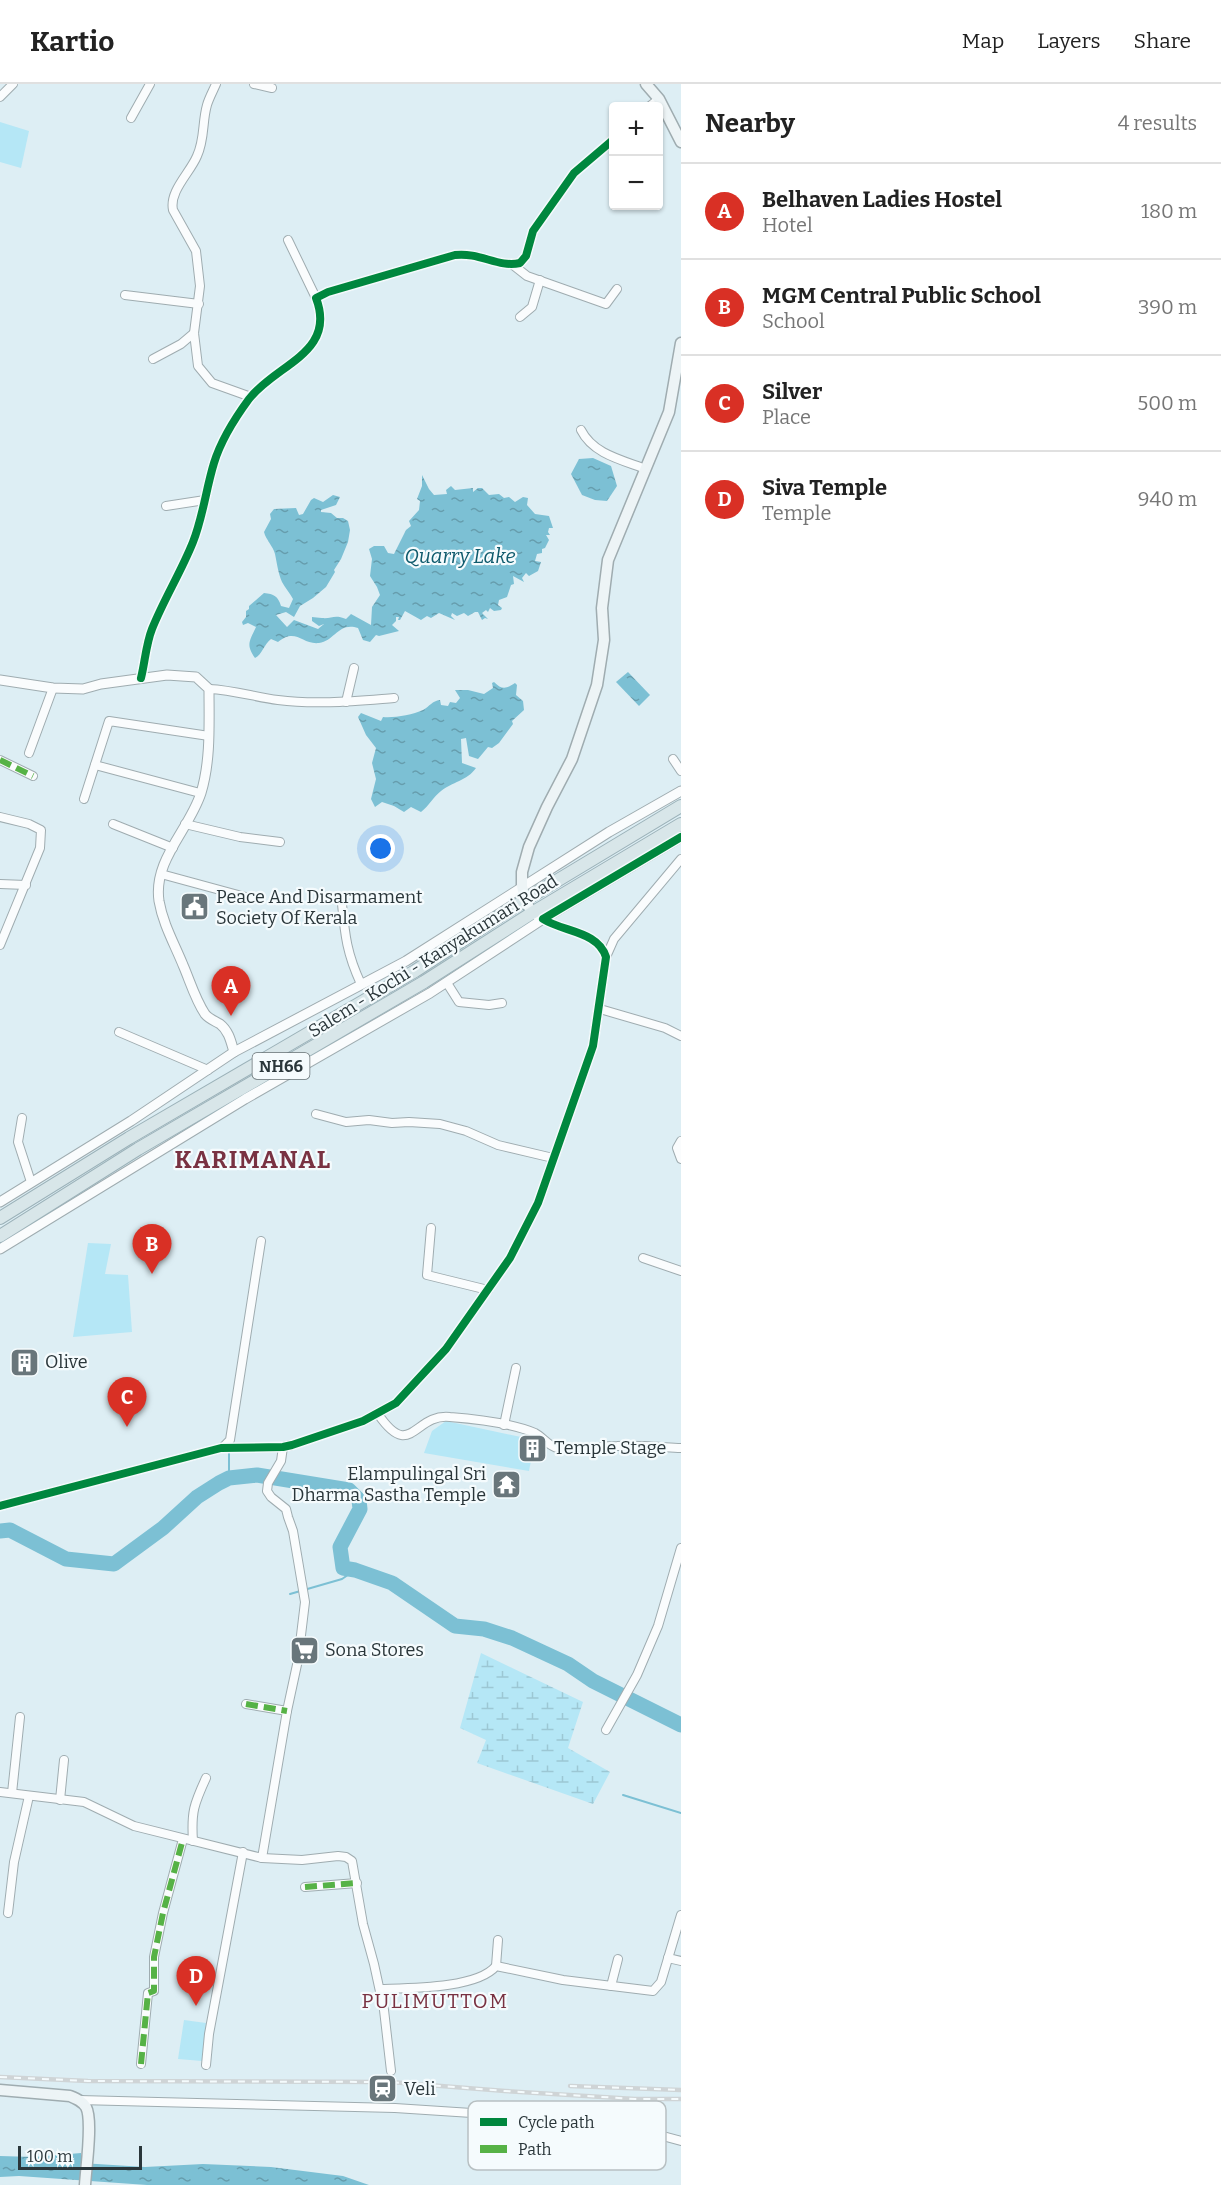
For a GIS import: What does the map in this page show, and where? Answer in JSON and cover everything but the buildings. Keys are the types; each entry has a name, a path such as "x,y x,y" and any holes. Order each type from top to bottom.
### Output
{"highway":[{"name":"Salem - Kochi - Kanyakumari Road","path":"0,1218 129,1138 415,971 525,900 681,806"},
{"name":"Salem - Kochi - Kanyakumari Road","path":"0,1236 138,1149 537,916 681,824"}],"main road":[{"path":"646,84 654,102"},
{"path":"663,116 681,142"},
{"path":"537,916 525,900 522,872 547,807 572,759 597,685 604,640 602,609 608,560 669,412 681,343"},
{"path":"0,2090 70,2096 79,2100 87,2109 88,2141 85,2185"}],"street":[{"path":"0,97 13,84"},
{"path":"131,118 150,84"},
{"path":"216,84 206,107 203,139 198,154 172,199 173,210 196,251 200,286 194,333 198,366 212,383 251,397"},
{"path":"254,84 272,88"},
{"path":"513,265 524,260 533,231 574,173 609,143"},
{"path":"141,678 151,631 194,539 214,462 223,439 251,397 310,349 319,331 320,308 288,240"},
{"path":"316,298 328,292 455,255 474,255 513,265 527,276 606,304 617,289"},
{"path":"520,317 532,307 540,280"},
{"path":"125,296 199,304"},
{"path":"153,359 181,344 194,333"},
{"path":"581,430 586,440 603,453 646,469"},
{"path":"166,506 205,500"},
{"path":"346,702 354,668"},
{"path":"0,680 53,688 83,688 167,675 196,677 209,689 232,690 276,700 346,702 394,698"},
{"path":"29,753 53,688"},
{"path":"209,689 209,735 200,794 173,848 165,859 160,874 159,899 166,928 195,997 207,1017 222,1026 229,1035 234,1052"},
{"path":"84,800 109,721 209,735"},
{"path":"673,759 681,771"},
{"path":"0,760 33,776"},
{"path":"95,765 200,794"},
{"path":"0,1202 131,1121 234,1052 406,961 609,832 681,791"},
{"path":"0,817 29,824 40,830 40,848 0,945"},
{"path":"113,824 173,848"},
{"path":"185,824 240,837 280,842"},
{"path":"0,1249 245,1099 447,982 537,916 681,837"},
{"path":"0,1506 221,1448 283,1447 363,1421 396,1403 446,1349 510,1258 538,1203 593,1046 606,957 614,939 681,859"},
{"path":"160,874 253,899"},
{"path":"0,884 26,885"},
{"path":"342,904 346,944 351,963 362,984"},
{"path":"537,916 554,926 592,938 603,947 606,957"},
{"path":"447,982 459,1002 489,1005 502,1003"},
{"path":"600,1009 665,1028 681,1036"},
{"path":"119,1032 208,1070"},
{"path":"316,1114 346,1122 369,1120 392,1124 409,1122 440,1124 466,1131 498,1144 553,1158"},
{"path":"22,1118 18,1142 31,1182"},
{"path":"681,1141 677,1149 681,1159"},
{"path":"431,1228 427,1275 488,1290"},
{"path":"221,1448 230,1440 261,1241"},
{"path":"643,1258 681,1271"},
{"path":"504,1425 516,1368"},
{"path":"378,1414 390,1431 399,1436 409,1434 430,1420 443,1416 504,1425 537,1434 556,1448 619,1446 681,1448"},
{"path":"262,1858 298,1660 304,1602 293,1531 286,1509 267,1491 268,1483 281,1461 283,1447"},
{"path":"606,1730 629,1689 658,1626 681,1548"},
{"path":"246,1704 287,1711"},
{"path":"12,1793 20,1717"},
{"path":"60,1800 64,1760"},
{"path":"194,1841 191,1818 195,1801 206,1778"},
{"path":"0,1792 84,1802 134,1826 262,1858 302,1860 339,1856 352,1861 363,1924 380,1989 391,2071"},
{"path":"8,1913 14,1862 29,1796"},
{"path":"141,2064 148,1993 154,1991 154,1957 183,1839"},
{"path":"206,2065 209,2034 243,1852"},
{"path":"305,1887 357,1883"},
{"path":"496,1966 563,1980 653,1991 661,1982 681,1915"},
{"path":"380,1989 459,1983 490,1973 496,1966 498,1940"},
{"path":"668,1958 681,1961"},
{"path":"611,1986 618,1959"},
{"path":"79,2100 395,2108 468,2113"},
{"path":"666,2137 681,2141"}],"green space":[{"path":"0,122 29,131 21,168 0,162"},
{"path":"88,1243 111,1244 105,1274 128,1275 132,1332 73,1337"},
{"path":"446,1421 535,1440 529,1471 424,1453 432,1431"},
{"path":"481,1653 583,1702 568,1748 610,1772 593,1804 477,1763 486,1740 460,1728"},
{"path":"184,2020 206,2023 202,2061 178,2059"}],"water":[{"path":"593,458 611,466 617,486 607,501 595,500 582,495 571,474 579,459"},
{"name":"Quarry Lake","path":"422,475 434,495 447,494 446,490 451,486 455,490 473,488 473,492 482,488 489,495 499,494 515,502 523,497 528,498 527,505 535,514 549,516 553,528 549,528 550,535 546,535 549,540 542,549 542,553 537,554 535,561 541,562 538,571 529,576 526,573 522,578 524,582 513,576 514,584 511,585 507,597 499,600 498,605 502,608 501,610 494,611 490,608 488,612 486,610 482,613 488,619 482,620 478,612 475,612 468,616 464,613 457,616 452,613 451,616 455,620 439,613 421,620 405,611 400,620 396,617 392,625 399,631 376,635 370,642 363,640 358,628 351,627 319,643 308,642 294,636 278,642 271,639 255,658 250,650 250,643 256,627 248,623 243,625 242,622 249,606 264,593 275,596 281,606 289,608 293,599 282,582 274,551 264,532 274,509 296,508 299,515 303,514 314,498 323,502 333,495 340,497 336,505 321,510 321,512 331,513 337,518 348,521 350,530 341,559 326,587 300,606 294,617 286,612 276,615 287,627 294,620 318,629 324,624 319,626 312,621 312,617 346,619 351,614 371,625 372,607 380,595 370,576 372,559 369,549 374,546 384,546 388,553 394,554 406,530 411,526 409,521 419,510 420,501 417,499 422,486"},
{"path":"628,672 650,695 639,706 616,682"},
{"path":"492,683 504,688 515,683 517,685 516,695 523,701 524,710 512,721 513,724 499,743 492,748 488,747 478,759 469,756 466,738 461,739 462,763 476,768 464,779 441,791 421,812 411,807 404,812 382,802 375,807 371,799 376,779 372,763 376,748 366,735 358,717 361,713 381,721 383,717 419,712 440,700 441,705 448,706 450,702 456,703 460,698 455,690 484,694 493,688"},
{"path":"81,2153 81,2163 145,2167 203,2164 271,2167 343,2176 369,2185 147,2185 19,2176 0,2177 0,2156 34,2157"}],"waterway":[{"path":"229,1453 229,1478"},
{"path":"0,1531 10,1530 66,1559 114,1564 163,1528 197,1497 229,1478 257,1475 349,1490 359,1500 360,1509 340,1547 343,1568 392,1583 455,1626 484,1629 512,1638 568,1664 593,1681 681,1725"},
{"path":"290,1594 342,1579 355,1570"},
{"path":"623,1795 681,1813"}],"railway":[{"path":"0,2077 88,2081 390,2082 635,2099 681,2099"},
{"path":"570,2086 681,2090"}],"marked path":[{"path":"0,760 33,776"},
{"path":"246,1704 287,1711"},
{"path":"141,2064 148,1993 154,1991 154,1957 183,1839"},
{"path":"305,1887 357,1883"}],"cycle path":[{"path":"141,678 150,635 193,542 220,446 249,399 260,387 311,345 318,332 320,317 316,298 328,292 455,255 473,256 512,264 520,263 526,256 533,231 574,173 609,143"},
{"path":"0,1506 221,1448 292,1445 363,1421 396,1403 446,1349 510,1258 538,1203 593,1046 606,957 602,948 588,937 543,919 681,837"}],"place":[{"name":"Peace And Disarmament Society Of Kerala","path":"195,907"},
{"name":"Belhaven Ladies Hostel","path":"231,1016"},
{"name":"MGM Central Public School","path":"152,1274"},
{"name":"Olive","path":"24,1362"},
{"name":"Silver","path":"127,1427"},
{"name":"Temple Stage","path":"533,1448"},
{"name":"Elampulingal Sri Dharma Sastha Temple","path":"507,1484"},
{"name":"Sona Stores","path":"304,1650"},
{"name":"Siva Temple","path":"196,2006"},
{"name":"Veli","path":"383,2089"}],"district":[{"name":"KARIMANAL","path":"253,1160"},
{"name":"PULIMUTTOM","path":"435,2001"}]}
